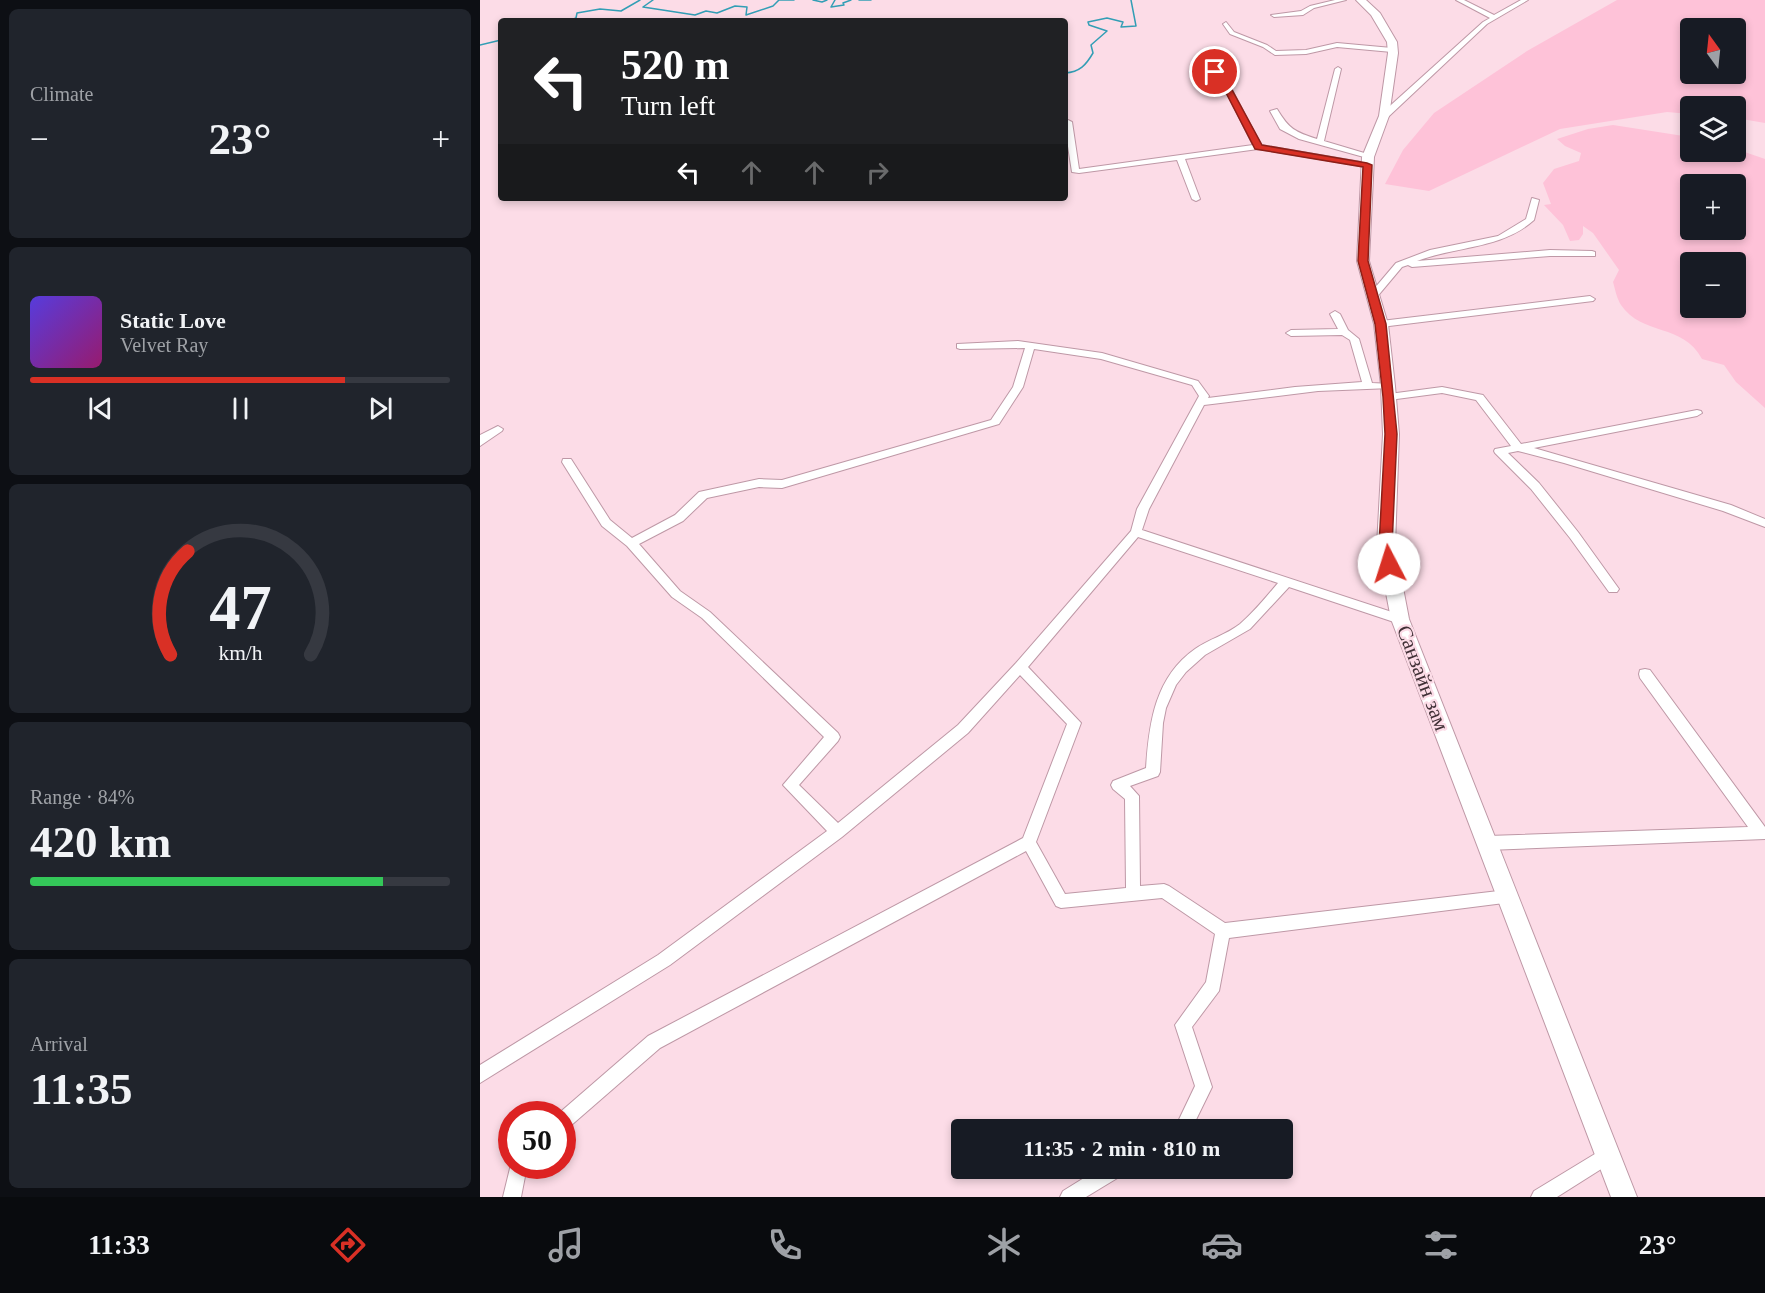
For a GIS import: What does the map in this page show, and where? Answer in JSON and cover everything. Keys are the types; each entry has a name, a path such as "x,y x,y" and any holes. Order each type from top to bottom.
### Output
{"main road":[{"name":"Санзайн зам","path":"1362,0 1375,13 1392,42 1384,116 1368,161 1363,261 1381,324 1388,391 1391,434 1386,546 1400,619 1624,1197"}],"street":[{"path":"1274,15 1303,12 1312,7 1343,0"},
{"path":"1459,0 1493,17"},
{"path":"1384,116 1493,17 1525,0"},
{"path":"1226,24 1238,37 1265,46 1275,53 1306,52 1337,45 1392,50"},
{"path":"1320,142 1338,69"},
{"path":"1215,72 1221,84 1227,88 1258,147"},
{"path":"1274,111 1283,127 1302,137 1368,161"},
{"path":"1068,122 1075,170 1079,171 1258,147 1368,161"},
{"path":"1180,157 1196,200"},
{"path":"1373,296 1399,265 1433,252 1501,238 1530,220 1535,200"},
{"path":"1399,265 1550,253 1592,254"},
{"path":"1381,324 1590,299"},
{"path":"1335,314 1344,332 1354,339 1368,385"},
{"path":"1291,333 1344,332"},
{"path":"480,1075 664,960 837,832 963,729 1020,667 1136,532 1143,509 1202,402 1203,392 1195,383 1102,357 1030,346 960,345"},
{"path":"631,543 679,518 703,495 759,483 782,484 995,422 1018,387 1030,346"},
{"path":"1202,402 1288,391 1368,385 1388,391 1442,390 1479,397 1518,448 1623,476 1754,516 1765,523"},
{"path":"1612,589 1574,535 1535,486 1499,451 1697,413"},
{"path":"480,443 484,437 498,429"},
{"path":"567,462 606,523 631,543 676,594 706,615 833,737 790,785 837,832"},
{"path":"1136,532 1400,619"},
{"path":"1133,894 1132,796 1118,785 1154,772 1155,730 1164,691 1195,655 1246,627 1286,582"},
{"path":"576,1110 654,1042 1029,842 1074,723 1020,667"},
{"path":"1645,674 1763,833"},
{"path":"1488,843 1763,833"},
{"path":"1029,842 1061,901 1164,891 1223,931 1507,897"},
{"path":"1188,1119 1204,1086 1183,1025 1213,985 1223,931"},
{"path":"1540,1197 1608,1155"},
{"path":"512,1197 515,1179"},
{"path":"1069,1197 1099,1179"}],"shaded area":[{"path":"1617,0 1765,0 1765,123 1746,120 1746,96 1680,96 1680,113 1667,112 1560,129 1429,191 1385,184 1403,150 1434,113 1527,51"},
{"path":"1613,125 1680,135 1680,162 1746,162 1746,152 1765,159 1765,408 1736,382 1724,365 1702,359 1684,340 1630,315 1621,305 1613,282 1619,270 1593,233 1583,226 1583,234 1579,240 1570,241 1563,225 1544,205 1551,204 1543,183 1554,169 1579,161 1581,153 1565,146 1557,139 1588,129"}],"waterway":[{"path":"576,18 577,13 600,9 621,11 640,0"},
{"path":"653,0 643,7 695,15 706,11 717,13 735,6 747,7 746,15 773,6 779,0 794,0"},
{"path":"813,0 822,2 827,0"},
{"path":"835,0 831,7 844,5 843,3 851,0"},
{"path":"859,0 871,0"},
{"path":"1068,72 1075,71 1085,64 1093,53 1091,45 1107,31 1089,25 1088,22 1107,18 1123,22 1121,27 1136,26 1131,0"},
{"path":"480,45 498,41"}],"route":[{"path":"1215,72 1221,84 1227,88 1258,147 1367,165 1363,261 1381,324 1389,397 1391,434 1386,546 1389,564"}]}
